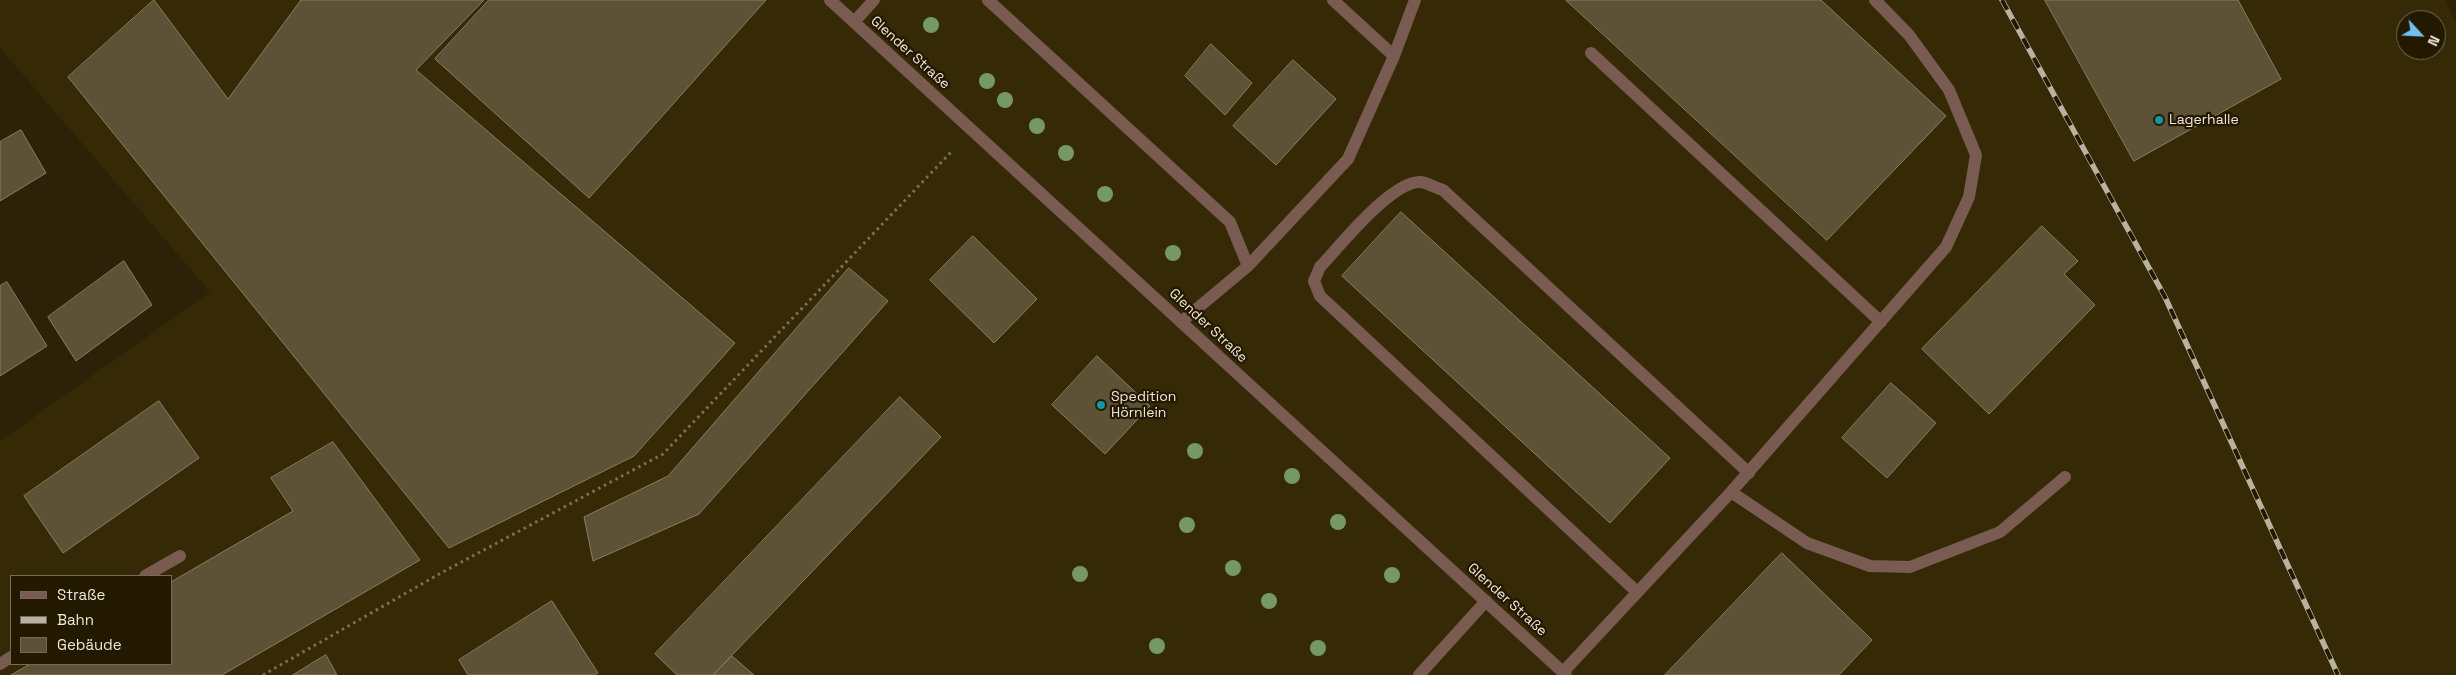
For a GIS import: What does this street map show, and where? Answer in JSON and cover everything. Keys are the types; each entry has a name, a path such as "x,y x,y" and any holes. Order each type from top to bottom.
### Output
{"street":[{"name":"Glender Straße","path":"830,0 1564,674"},
{"path":"854,22 874,0"},
{"path":"988,0 1230,222 1248,266"},
{"path":"1333,0 1394,56"},
{"path":"1182,322 1248,266 1348,159 1394,56 1415,0"},
{"path":"1564,674 1637,592 1748,473 1946,247 1969,197 1976,155 1949,90 1909,35 1875,0"},
{"path":"1591,53 1881,322"},
{"path":"1637,592 1320,296 1314,280 1320,267 1386,196 1402,187 1420,182 1443,190 1748,473"},
{"path":"1731,492 1807,544 1870,566 1910,567 2000,532 2065,477"},
{"path":"147,575 180,556"},
{"path":"1419,675 1486,602"}],"path":[{"path":"263,675 441,573 663,454 972,130"}],"shaded area":[{"path":"0,0 2446,0 2456,24 2456,675 0,675 0,441 210,292 0,48"}],"building":[{"path":"154,0 228,99 301,0 484,0 416,70 735,343 634,456 449,548 68,77"},
{"path":"489,0 766,0 589,198 435,59"},
{"path":"1566,0 1821,0 1946,116 1827,240"},
{"name":"Lagerhalle","path":"2045,0 2238,0 2281,79 2134,161"},
{"path":"1211,44 1252,83 1225,115 1185,76"},
{"path":"1293,60 1336,99 1276,165 1233,126"},
{"path":"21,130 46,173 0,201 0,142"},
{"path":"1401,212 1670,458 1610,523 1342,276"},
{"path":"2042,226 2078,261 2064,274 2095,305 1989,414 1922,349"},
{"path":"973,236 1037,299 994,343 930,280"},
{"path":"124,261 152,305 76,361 48,317"},
{"path":"849,268 888,301 699,514 593,561 584,517 668,476"},
{"path":"7,282 47,346 0,376 0,286"},
{"name":"Spedition Hörnlein","path":"1097,356 1150,406 1105,454 1052,405"},
{"path":"1891,383 1936,423 1887,478 1842,438"},
{"path":"900,397 941,437 713,675 677,675 655,654"},
{"path":"159,401 199,458 63,553 24,496"},
{"path":"333,442 420,560 222,675 11,675 28,665 172,665 172,581 293,511 271,478"},
{"path":"1782,553 1872,640 1839,675 1665,675"},
{"path":"552,601 598,673 594,675 468,675 459,660"},
{"path":"326,655 337,675 293,675"},
{"path":"732,656 754,675 714,675"}],"railway":[{"path":"2002,0 2165,297 2338,675"}],"place":[{"name":"Lagerhalle","path":"2159,120"},
{"name":"Spedition Hörnlein","path":"1101,405"}]}
